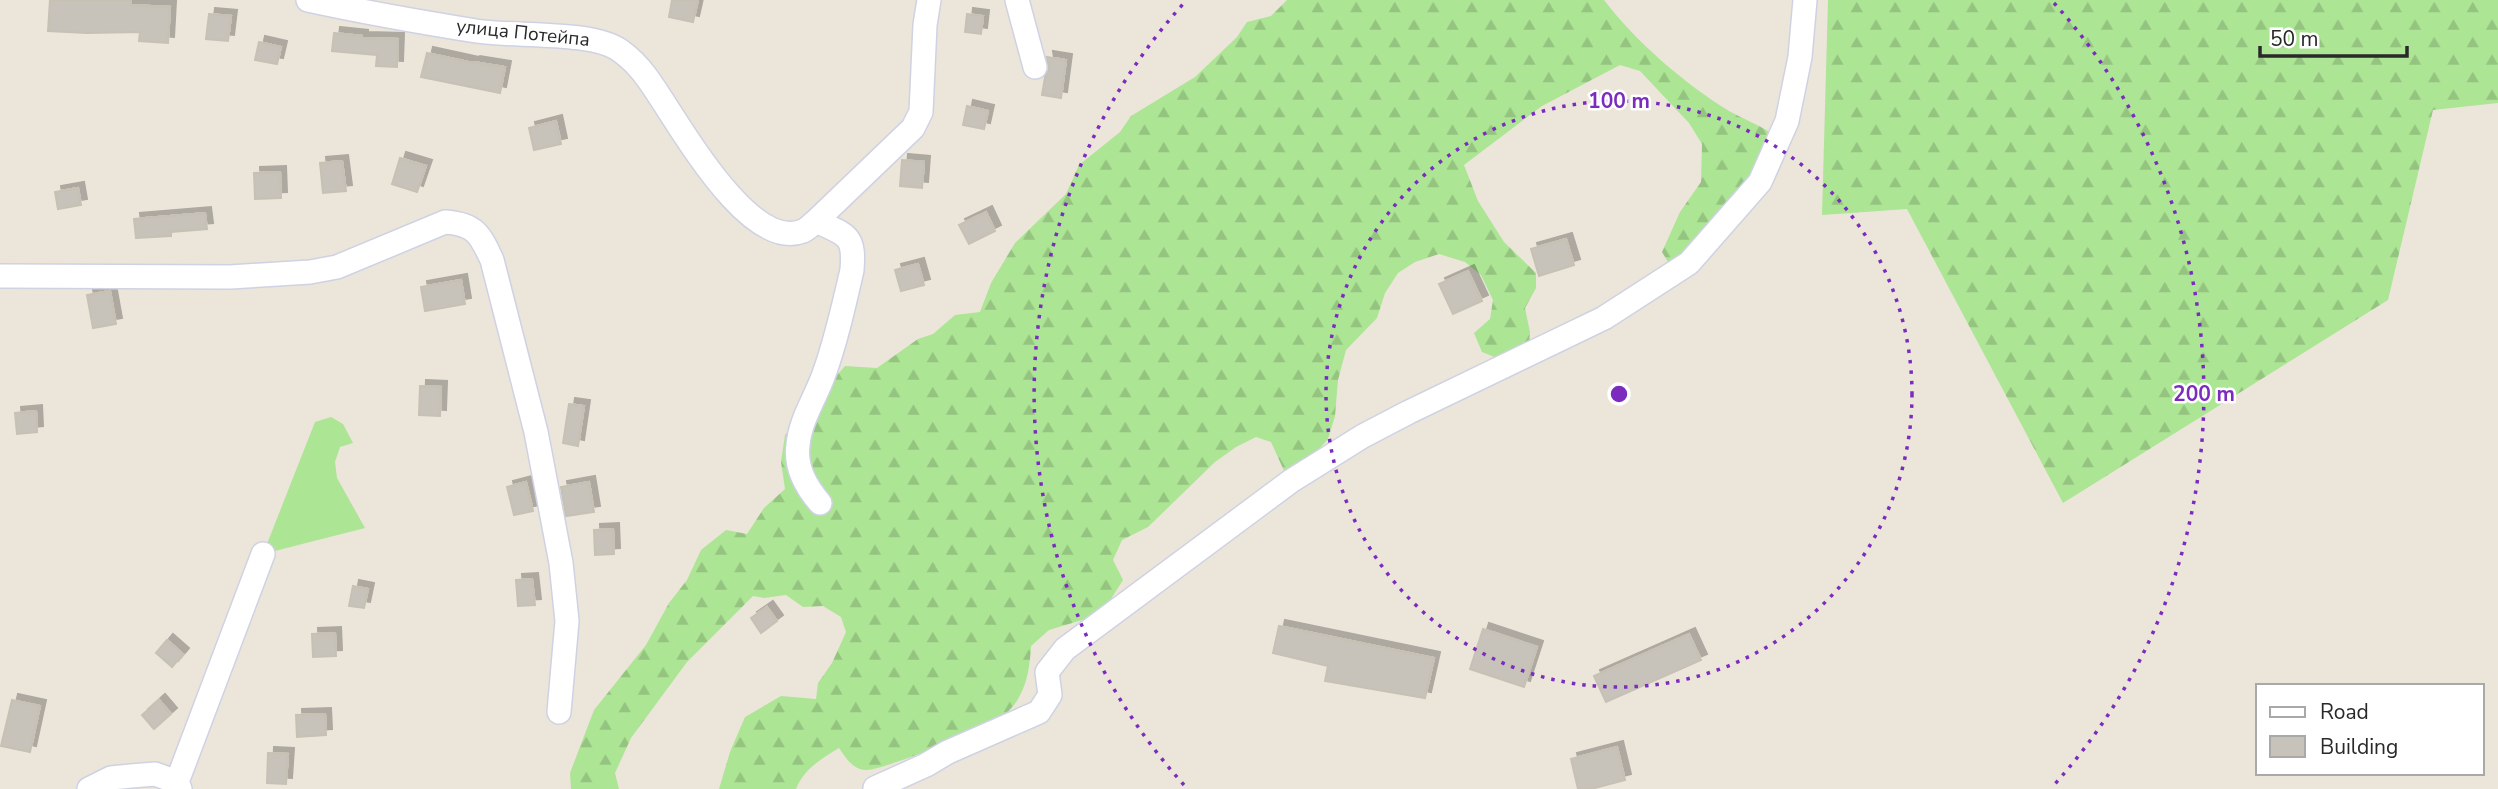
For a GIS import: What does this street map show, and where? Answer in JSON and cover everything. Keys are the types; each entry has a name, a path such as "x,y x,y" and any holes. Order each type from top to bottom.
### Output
{"street":[{"name":"улица Потейпа","path":"308,0 479,32 600,41 621,51 645,74 714,176 753,219 770,230 788,233 804,231 816,221"},
{"path":"913,0 925,25"},
{"path":"820,503 808,489 800,469 797,446 830,358 852,270 853,256 851,242 842,233 816,221 913,128 921,112 925,25 929,0"},
{"path":"1017,0 1035,67"},
{"path":"876,789 948,752 1039,712 1050,695 1047,672 1065,649 1291,481 1363,436 1409,412 1604,318 1689,263 1760,182 1787,121 1800,57 1805,0"},
{"path":"0,276 230,277 310,272 346,263 445,222 460,223 474,229 483,240 492,260 536,432 561,563 567,621 559,712"},
{"path":"89,789 111,778 155,774 178,785 263,554"}],"green space":[{"path":"1287,0 1604,0 1646,46 1695,88 1729,111 1777,137 1751,185 1681,259 1668,262 1662,252 1680,212 1701,182 1702,144 1689,123 1640,71 1620,65 1542,106 1464,165 1478,201 1504,242 1536,273 1536,288 1525,308 1530,332 1529,345 1502,360 1482,352 1474,333 1490,319 1493,300 1481,275 1465,262 1439,254 1415,262 1398,273 1385,293 1377,318 1346,350 1338,380 1335,416 1328,439 1310,459 1286,475 1271,442 1256,437 1215,462 1148,527 1122,540 1113,560 1123,580 1109,602 1092,617 1049,630 1031,646 1025,685 1016,703 992,723 892,764 866,770 857,768 839,748 808,770 796,789 719,789 730,752 745,717 781,696 816,699 818,683 832,663 846,632 841,617 823,606 803,607 786,595 764,598 753,596 687,662 631,738 615,773 619,789 571,789 570,773 594,710 646,645 669,603 687,580 701,550 726,530 747,534 764,508 785,489 781,462 785,435 845,366 877,368 918,339 933,334 955,315 980,312 991,283 1015,243 1066,194 1079,165 1120,132 1131,116 1195,77 1237,37 1247,22 1271,16"},
{"path":"1828,0 2498,0 2498,103 2433,110 2388,300 2063,503 1907,209 1822,215"},
{"path":"331,417 343,424 353,443 340,447 335,462 337,478 365,528 263,554 315,422"}],"building":[{"path":"50,0 131,0 131,5 170,7 168,43 139,41 140,32 48,31"},
{"path":"672,0 698,0 693,22 669,17"},
{"path":"209,14 231,16 228,41 206,39"},
{"path":"967,14 983,16 981,34 965,32"},
{"path":"334,33 362,38 398,39 397,67 376,66 377,55 332,51"},
{"path":"259,42 281,47 277,64 255,60"},
{"path":"427,53 505,67 500,93 421,77"},
{"path":"1047,57 1066,60 1061,98 1042,95 1049,70"},
{"path":"967,106 988,111 984,129 963,125"},
{"path":"556,121 561,144 534,150 529,128"},
{"path":"400,158 426,166 417,192 392,184"},
{"path":"902,160 924,162 922,188 900,186"},
{"path":"342,161 346,191 323,193 320,163"},
{"path":"280,172 281,198 255,199 254,173"},
{"path":"78,188 81,205 58,209 55,192"},
{"path":"986,212 995,231 969,244 959,225"},
{"path":"205,213 207,229 171,232 171,236 136,238 134,219"},
{"path":"1566,239 1574,265 1539,276 1531,249"},
{"path":"918,264 924,285 901,291 895,270"},
{"path":"1468,271 1482,301 1453,314 1439,284"},
{"path":"461,280 465,304 425,311 421,287"},
{"path":"110,291 116,324 93,328 87,295"},
{"path":"420,386 441,387 440,416 419,415"},
{"path":"569,404 584,406 578,446 563,443"},
{"path":"36,411 37,432 17,434 15,413"},
{"path":"526,482 533,511 514,515 507,487"},
{"path":"589,482 594,512 566,516 561,487"},
{"path":"613,529 614,554 595,555 594,530"},
{"path":"532,579 535,605 518,606 516,580"},
{"path":"353,586 368,589 364,608 349,606"},
{"path":"767,607 777,621 761,633 751,618"},
{"path":"1279,626 1434,658 1425,698 1325,681 1328,666 1273,653"},
{"path":"1483,629 1537,647 1524,687 1470,669"},
{"path":"335,633 336,656 313,657 312,634"},
{"path":"1689,634 1701,660 1606,702 1594,676"},
{"path":"167,640 183,654 172,667 156,653"},
{"path":"12,700 40,706 30,752 1,746"},
{"path":"159,700 171,714 154,729 142,715"},
{"path":"325,714 326,735 297,737 296,715"},
{"path":"1617,747 1625,780 1591,789 1578,789 1571,759"},
{"path":"268,753 288,754 286,784 267,783"}]}
